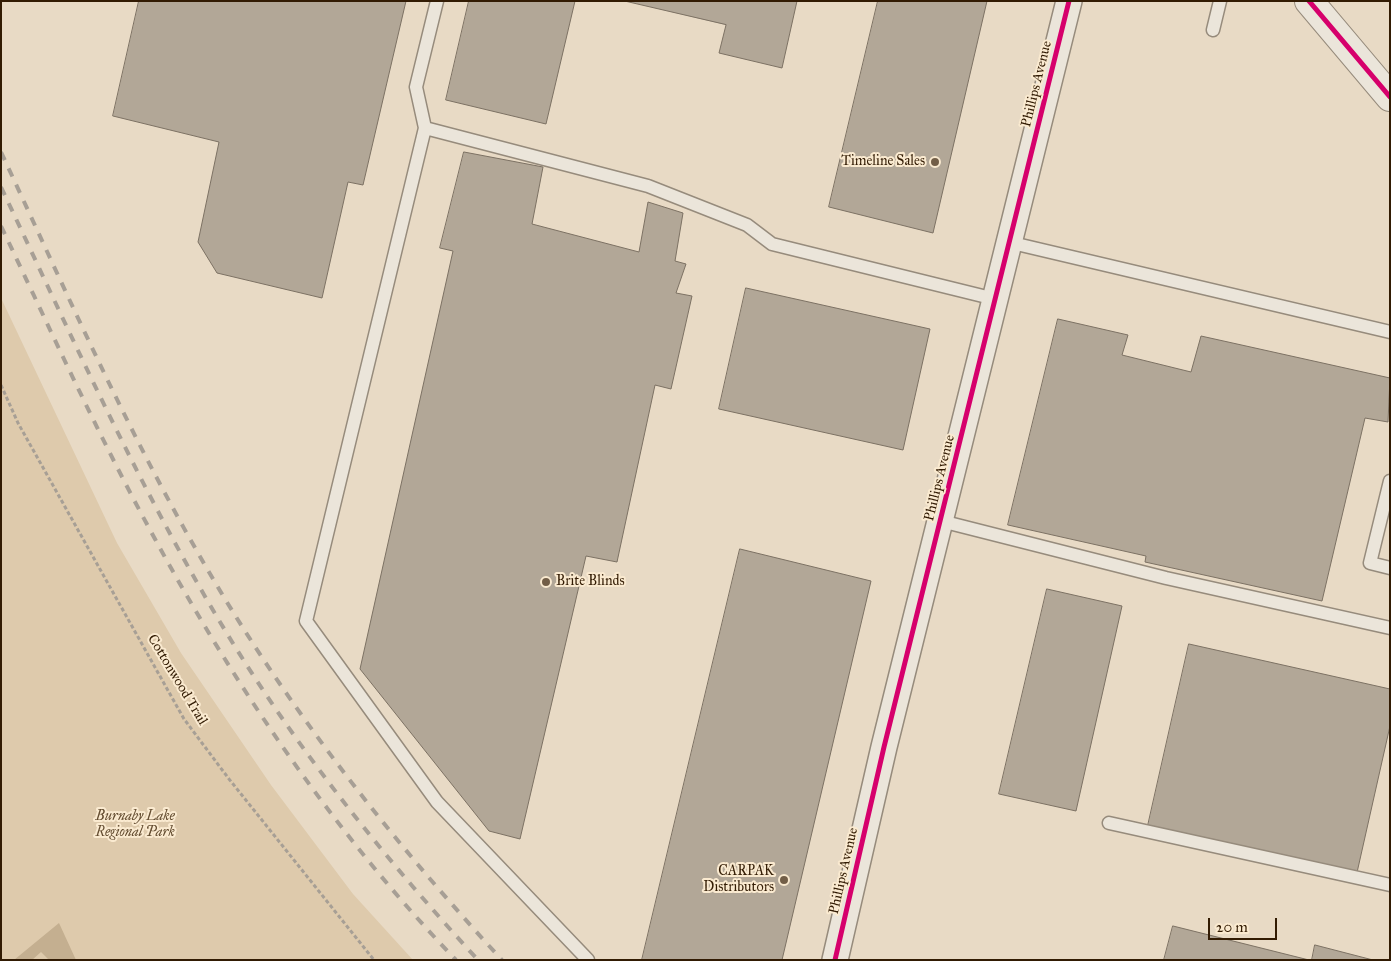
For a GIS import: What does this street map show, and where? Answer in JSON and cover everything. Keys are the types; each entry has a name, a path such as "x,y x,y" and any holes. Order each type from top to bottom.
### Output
{"street":[{"name":"Phillips Avenue","path":"835,960 886,738 941,521 1008,242 1070,1"},
{"path":"1309,1 1390,97"}],"lane":[{"path":"437,1 416,87 425,128 306,621 437,802 588,960"},
{"path":"1213,30 1220,1"},
{"path":"425,128 648,186 747,225 772,244 995,299"},
{"path":"1008,242 1390,332"},
{"path":"1390,481 1370,563 1390,568"},
{"path":"941,521 1166,578 1390,628"},
{"path":"1109,823 1390,886"}],"green space":[{"name":"Burnaby Lake Regional Park","path":"1,298 117,543 181,653 271,785 353,894 413,960 1,960"}],"shaded area":[{"path":"59,923 76,960 49,960 41,952 32,960 14,960"}],"building":[{"path":"139,1 406,1 363,185 348,182 322,298 217,273 198,242 219,142 113,116"},
{"path":"469,1 575,1 546,124 446,100"},
{"path":"625,1 797,1 782,68 719,53 726,25"},
{"path":"878,1 987,1 933,233 829,207"},
{"path":"464,152 543,167 532,224 639,252 648,202 683,213 675,261 686,264 676,293 692,296 671,389 655,385 617,562 586,556 520,839 489,831 360,669 453,251 440,248"},
{"path":"746,288 930,329 903,450 719,409"},
{"path":"1058,319 1128,335 1122,355 1191,372 1201,336 1390,378 1388,422 1365,418 1322,601 1145,562 1146,556 1008,525"},
{"path":"740,549 871,581 782,960 642,960"},
{"path":"1047,589 1122,606 1076,811 999,794"},
{"path":"1189,644 1390,689 1390,726 1356,877 1147,830"},
{"path":"1173,926 1309,960 1164,960"},
{"path":"1315,945 1373,960 1312,960"}],"railway":[{"path":"1,152 95,355 145,455 230,608 301,714 338,765 459,913 502,960"},
{"path":"1,187 140,477 201,590 234,645 289,728 348,808 478,960"},
{"path":"1,226 114,462 155,539 220,651 255,706 330,812 412,913 456,960"}],"cycle path":[{"path":"835,960 884,747 1069,1"},
{"path":"1309,1 1390,97"}],"place":[{"name":"Timeline Sales","path":"935,162"},
{"name":"Brite Blinds","path":"546,582"},
{"name":"CARPAK Distributors","path":"784,880"}]}
